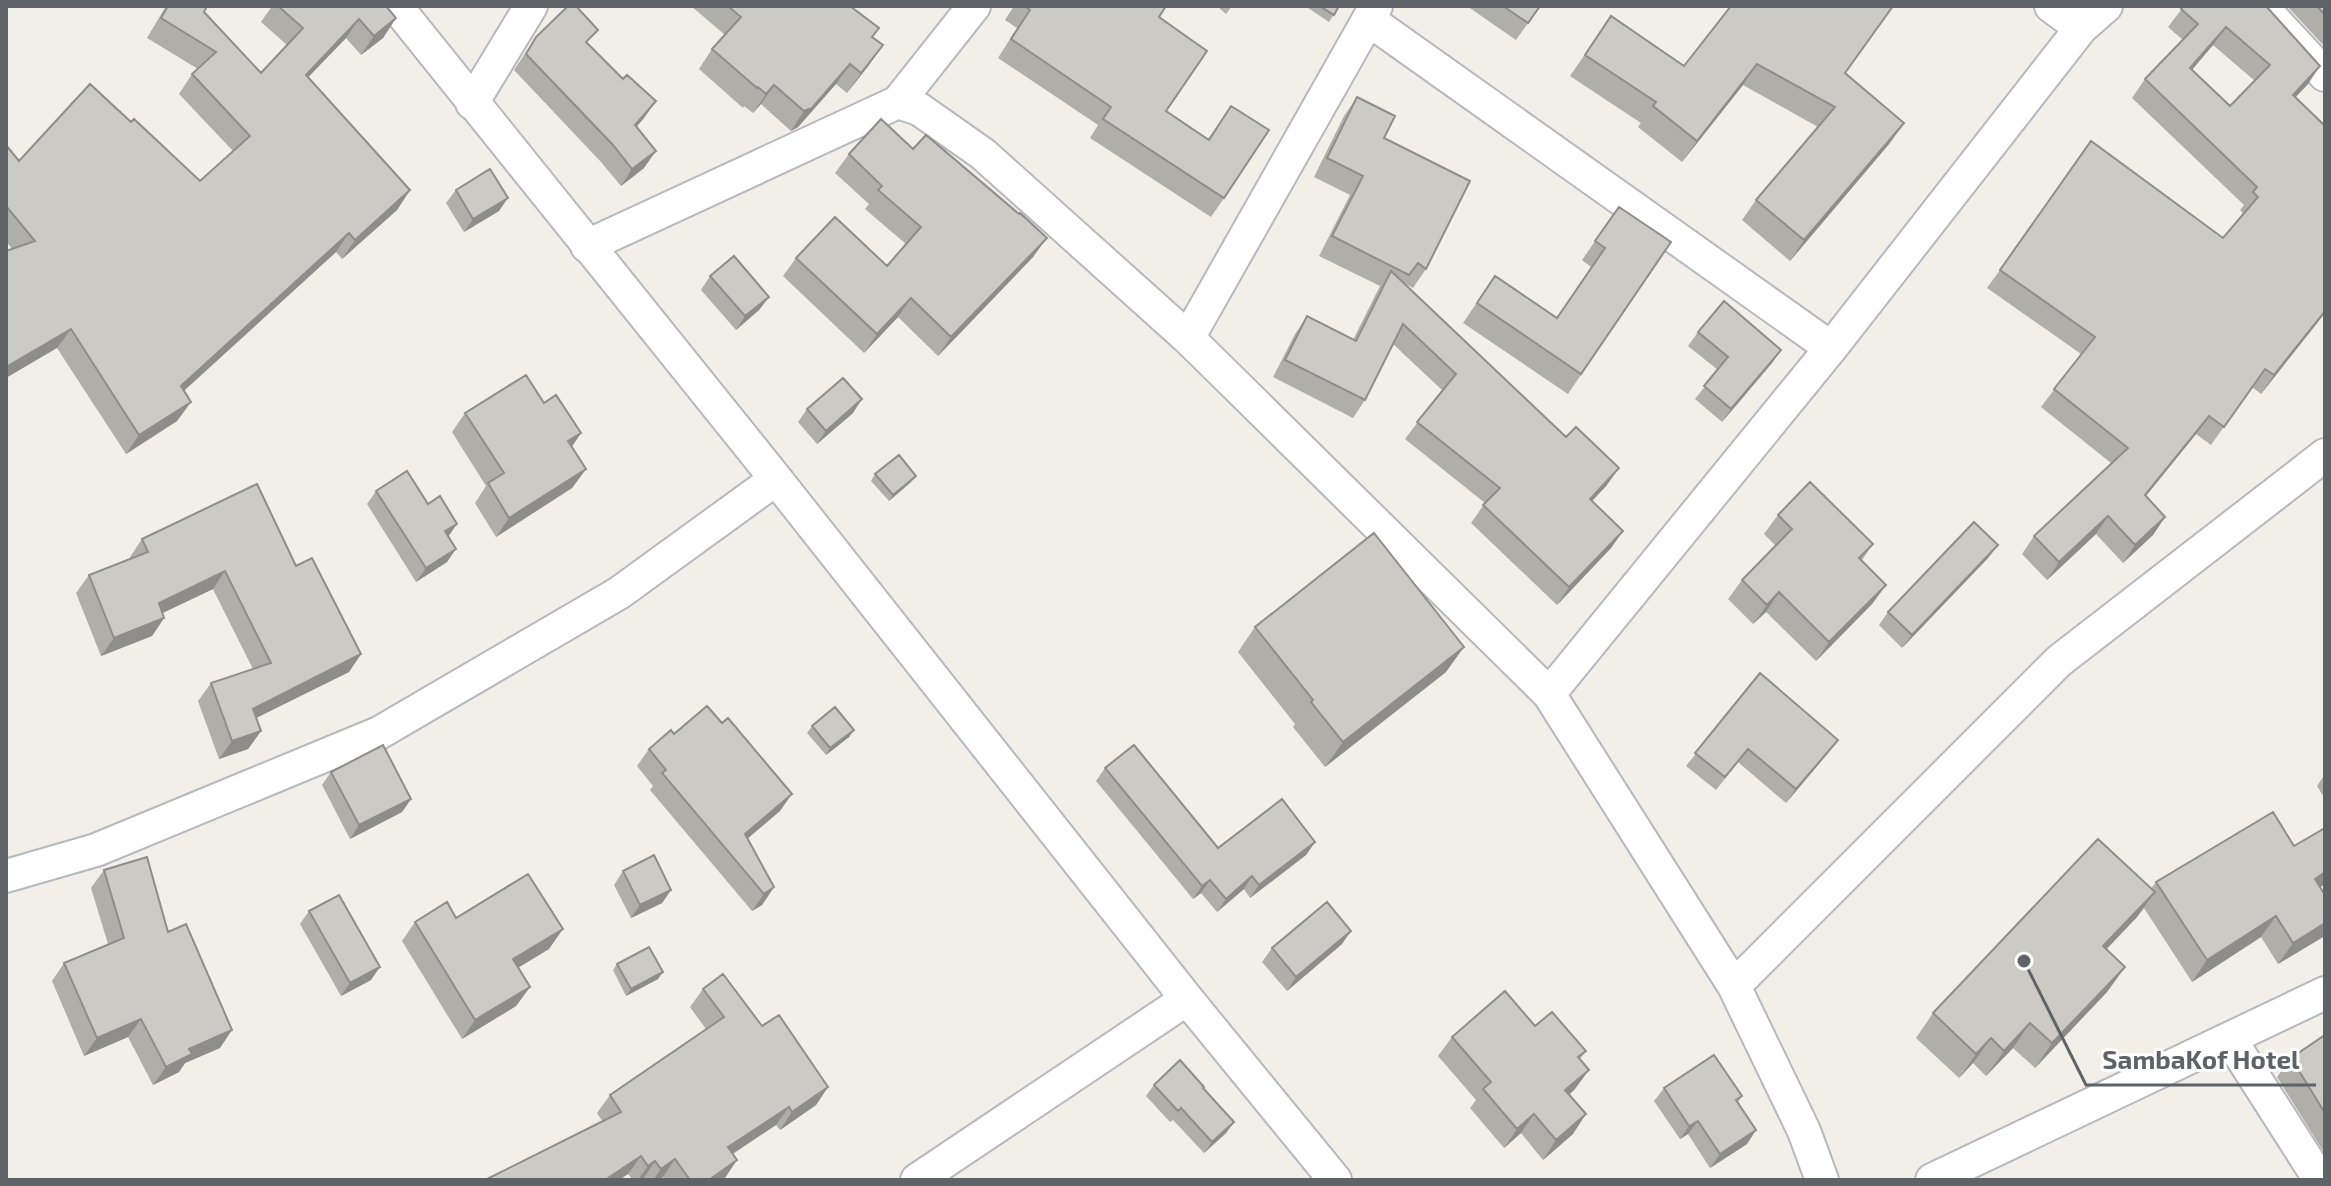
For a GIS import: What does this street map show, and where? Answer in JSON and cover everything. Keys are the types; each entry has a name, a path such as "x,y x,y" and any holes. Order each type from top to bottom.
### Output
{"street":[{"path":"396,6 776,479 1187,999 1335,1180"},
{"path":"472,103 531,6"},
{"path":"587,246 898,102 974,6"},
{"path":"2051,6 2081,28"},
{"path":"1549,694 1831,348 2081,28 2106,6"},
{"path":"2261,6 2325,75"},
{"path":"1188,338 1372,13 1831,348"},
{"path":"898,102 919,109 983,154 1188,338 1549,694 1734,986 1804,1131 1822,1180"},
{"path":"1734,986 2059,661 2325,455"},
{"path":"6,876 96,850 379,733 619,593 776,479"},
{"path":"1932,1180 2325,993"},
{"path":"917,1180 1187,999"},
{"path":"2230,1039 2320,1180"}],"building":[{"path":"168,6 207,6 204,12 261,73 303,28 278,6 386,6 396,18 374,36 359,19 306,75 410,190 355,240 349,233 181,386 191,402 139,435 71,329 6,367 6,251 35,241 6,206 6,145 19,161 90,84 131,122 134,119 200,181 250,136 192,74 216,52 161,18"},
{"path":"568,6 576,6 598,30 586,42 623,79 627,75 656,101 635,125 656,151 632,169 526,54 536,37"},
{"path":"728,6 850,6 879,28 872,37 883,45 861,73 850,64 812,108 804,111 774,85 766,94 757,88 712,49 741,17"},
{"path":"1025,6 1166,6 1159,17 1207,51 1166,111 1209,140 1231,106 1269,130 1224,198 1103,119 1111,107 1011,39 1030,10"},
{"path":"1320,6 1339,6 1334,15"},
{"path":"1503,6 1540,6 1528,23"},
{"path":"1731,6 1893,6 1845,73 1904,123 1804,240 1756,200 1835,107 1757,64 1697,141 1653,106 1656,102 1585,55 1611,16 1684,66"},
{"path":"2184,6 2266,6 2320,66 2293,95 2325,126 2325,311 2274,375 2265,369 2224,427 2209,416 2145,495 2165,517 2135,545 2108,516 2059,562 2034,536 2128,448 2054,389 2095,337 2000,270 2091,141 2223,238 2258,197 2253,192 2257,187 2145,79 2198,24 2181,9","holes":["2226,27 2270,65 2230,106 2190,68"]},
{"path":"1357,97 1395,116 1384,138 1470,181 1426,269 1418,263 1409,275 1332,236 1363,176 1327,158"},
{"path":"881,119 913,149 926,135 1047,238 951,337 911,298 877,334 796,258 835,217 887,266 921,227 878,190 882,186 849,154"},
{"path":"490,169 508,198 473,219 456,190"},
{"path":"1619,207 1671,242 1581,374 1477,303 1495,276 1557,318 1605,248 1595,241"},
{"path":"734,256 769,297 745,316 710,276"},
{"path":"1391,271 1566,437 1576,427 1619,468 1590,499 1623,531 1569,587 1483,505 1500,488 1417,422 1456,374 1403,324 1365,400 1285,360 1307,316 1356,341"},
{"path":"1724,301 1781,350 1731,409 1704,386 1728,357 1698,332"},
{"path":"526,375 544,403 556,395 581,433 568,441 586,469 509,518 488,483 504,473 465,413"},
{"path":"843,378 862,399 826,431 807,409"},
{"path":"899,455 916,476 893,495 875,474"},
{"path":"407,471 428,504 440,496 457,524 445,531 456,549 426,568 376,491"},
{"path":"1810,482 1873,544 1859,558 1886,585 1829,642 1779,592 1767,605 1742,580 1792,529 1778,515"},
{"path":"257,484 296,566 312,558 361,654 253,709 261,731 232,741 211,683 271,663 225,571 159,603 164,618 114,638 89,575 148,552 142,539"},
{"path":"1974,522 1998,545 1912,635 1888,612"},
{"path":"1374,533 1464,647 1343,742 1255,627"},
{"path":"1760,673 1838,740 1796,789 1748,749 1725,777 1695,753"},
{"path":"707,706 722,723 728,718 792,794 745,834 774,887 764,894 662,773 666,770 649,749 671,730 674,734"},
{"path":"835,707 854,730 830,748 812,726"},
{"path":"383,745 411,799 359,825 331,772"},
{"path":"1134,745 1218,848 1282,799 1315,842 1259,885 1252,876 1226,899 1210,880 1202,886 1105,768"},
{"path":"2273,812 2294,846 2325,828 2325,872 2315,879 2325,895 2325,923 2293,943 2276,916 2207,960 2156,882"},
{"path":"2098,839 2155,892 2103,946 2125,967 2052,1043 2030,1023 2004,1051 1991,1038 1976,1054 1933,1013"},
{"path":"654,855 671,890 640,905 623,871"},
{"path":"147,857 168,932 186,924 232,1030 189,1049 192,1054 166,1067 141,1019 97,1038 64,963 124,938 104,870"},
{"path":"528,874 563,929 513,959 530,987 475,1020 415,922 447,902 456,918"},
{"path":"339,895 380,967 350,983 309,911"},
{"path":"1327,902 1351,931 1296,977 1272,948"},
{"path":"649,947 663,972 631,989 617,964"},
{"path":"723,974 762,1026 779,1015 828,1087 792,1112 789,1107 728,1147 737,1160 709,1180 690,1180 675,1159 661,1169 655,1161 648,1166 641,1156 605,1180 485,1180 621,1112 610,1095 724,1017 703,989"},
{"path":"1505,991 1535,1026 1552,1012 1586,1051 1578,1057 1589,1070 1565,1090 1586,1114 1556,1140 1534,1114 1517,1129 1483,1089 1491,1082 1452,1037"},
{"path":"2325,1035 2325,1113 2291,1058"},
{"path":"1714,1055 1742,1096 1736,1100 1756,1130 1720,1154 1698,1121 1689,1126 1664,1088"},
{"path":"1180,1060 1234,1122 1212,1142 1181,1108 1178,1111 1154,1085"}],"place":[{"name":"SambaKof Hotel","path":"2024,961"}]}
